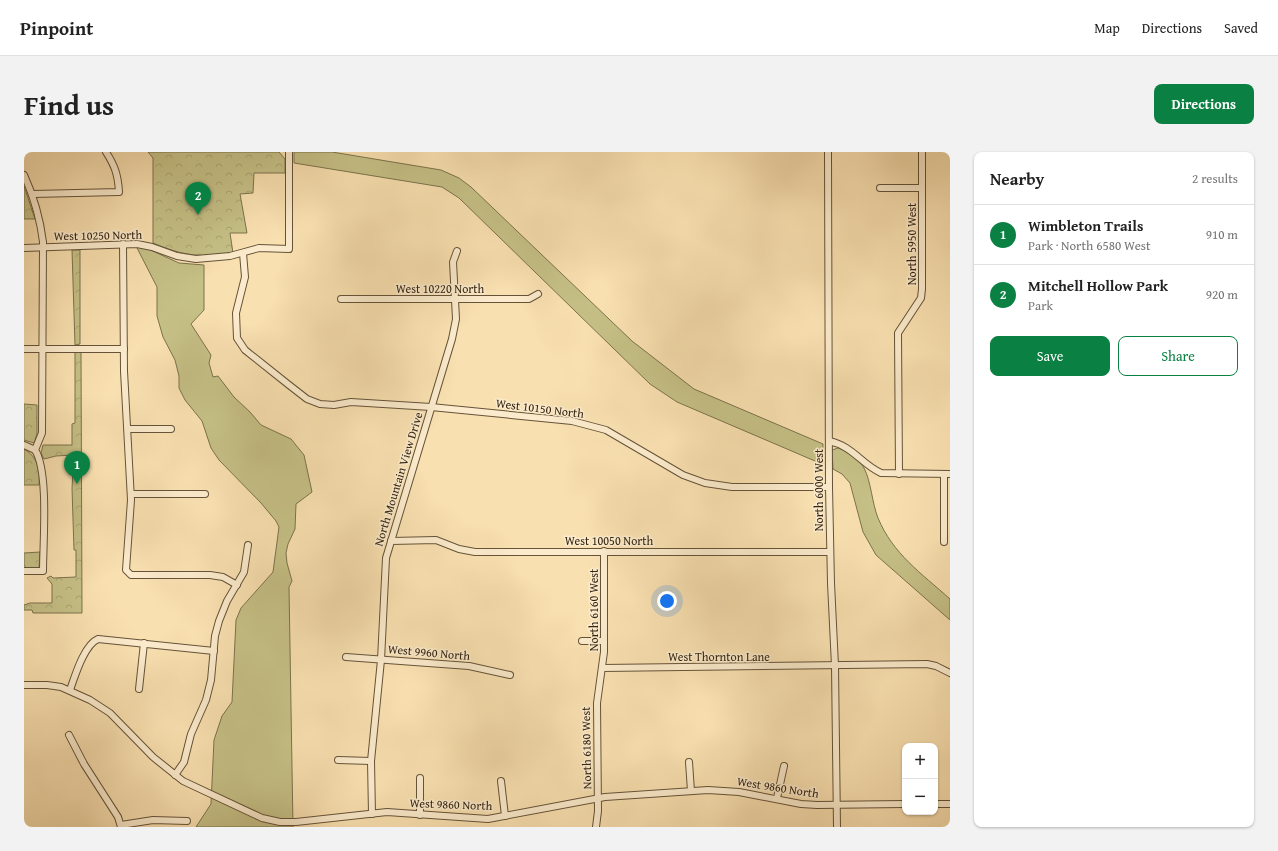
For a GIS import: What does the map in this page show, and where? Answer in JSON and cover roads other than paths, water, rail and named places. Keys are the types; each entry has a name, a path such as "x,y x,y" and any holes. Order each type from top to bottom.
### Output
{"street":[{"path":"33,194 119,192 118,176 115,165 106,152"},
{"name":"North 6000 West","path":"828,152 828,487 835,666 837,827"},
{"name":"North 5950 West","path":"899,474 898,333 921,298 922,294 922,152"},
{"name":"West 10250 North","path":"24,248 123,244 147,245 177,256 190,258 214,258 244,253 259,248 289,249 289,154"},
{"path":"24,175 33,194 40,221 43,248 42,433 35,450"},
{"path":"880,188 921,188"},
{"path":"123,244 124,349 131,494 125,566 128,573 131,575 210,575 223,577 237,585"},
{"name":"North Mountain View Drive","path":"372,814 371,762 381,660 386,558 452,339 456,319 453,262 457,250"},
{"name":"West 10150 North","path":"244,253 245,277 236,313 238,338 245,350 307,399 320,404 334,405 351,402 431,407 572,421 606,430 683,475 705,483 732,487 828,487"},
{"name":"West 10220 North","path":"340,299 529,299 538,294"},
{"path":"24,349 124,349"},
{"path":"128,429 171,429"},
{"path":"829,441 849,448 871,469 881,473 947,474 944,542"},
{"path":"24,445 35,450 40,457 43,474 43,571 24,572"},
{"path":"131,494 205,494"},
{"name":"West 10050 North","path":"391,541 432,540 475,552 830,552"},
{"path":"176,775 184,762 192,734 208,694 215,636 221,614 245,568 248,546"},
{"name":"North 6160 West","path":"602,668 604,641 604,551"},
{"path":"70,690 82,660 91,644 96,640 103,638 214,651"},
{"path":"582,641 604,641"},
{"path":"139,689 144,643"},
{"name":"West 9960 North","path":"346,657 469,666 510,675"},
{"path":"835,666 928,664 950,673"},
{"name":"West Thornton Lane","path":"602,668 835,666"},
{"name":"North 6180 West","path":"596,827 598,799 596,703 602,668"},
{"name":"West 9860 North","path":"24,685 52,685 70,690 90,700 110,713 153,757 197,789 262,818 280,822 302,822 387,812 488,819 598,799 691,791 724,790 777,798 800,804 902,804"},
{"path":"69,735 121,826 154,820 187,821"},
{"path":"338,760 371,762"},
{"path":"689,762 691,791"},
{"path":"777,798 784,766"},
{"path":"420,778 420,815"},
{"path":"501,781 505,816"},
{"path":"938,804 950,804"}],"place":[{"name":"Mitchell Hollow Park","path":"198,215"},
{"name":"Wimbleton Trails","path":"77,484"}]}
